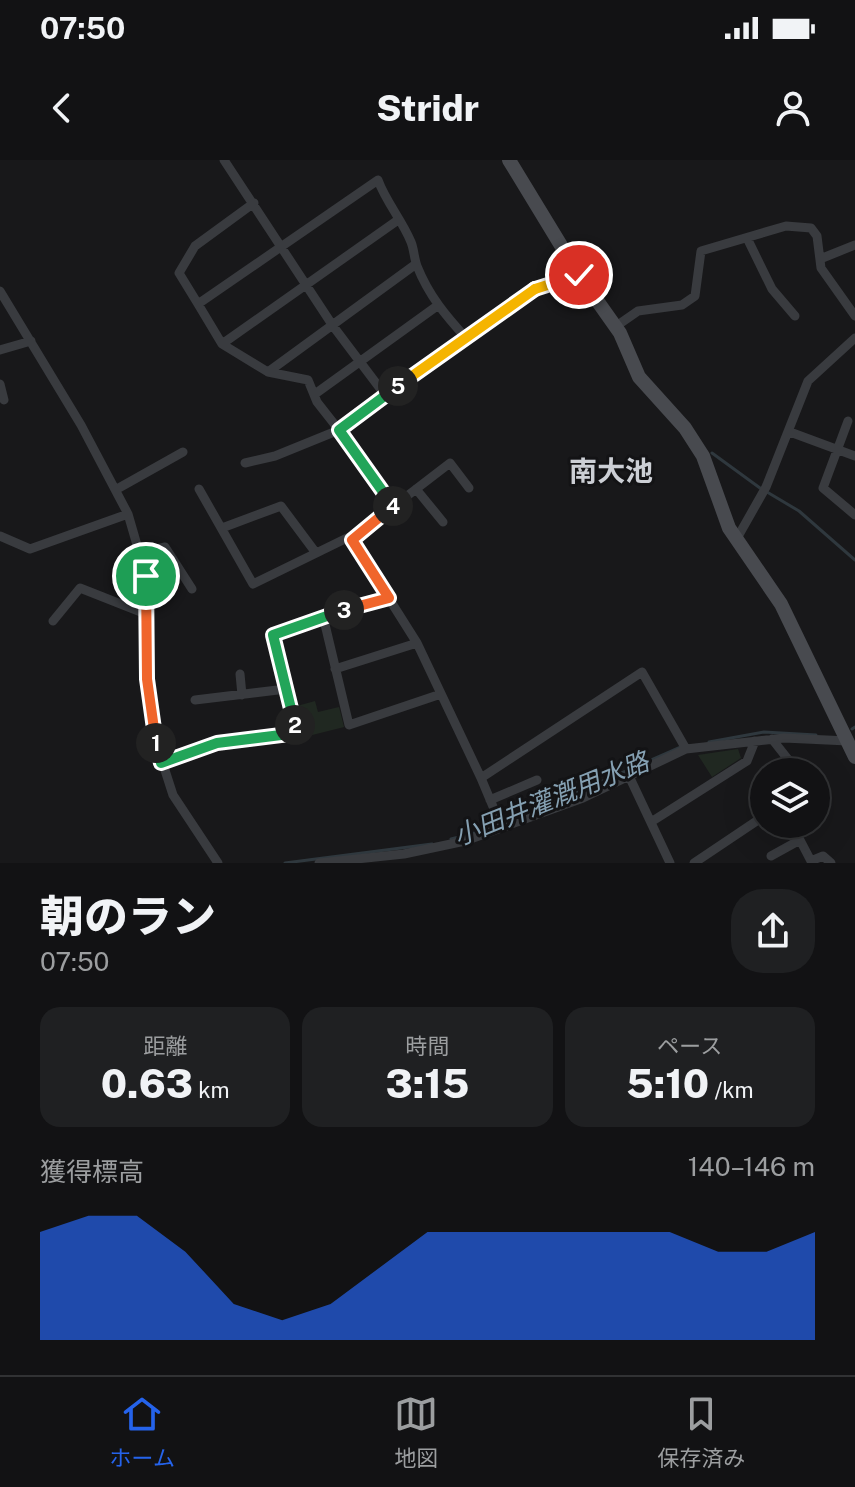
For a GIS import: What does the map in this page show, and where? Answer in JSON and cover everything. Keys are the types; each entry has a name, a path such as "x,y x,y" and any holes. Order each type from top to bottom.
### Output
{"main road":[{"path":"509,160 579,275 615,327 639,377 685,428 703,456 736,540 781,604 855,757"}],"street":[{"path":"224,160 333,326 385,395"},
{"path":"198,304 378,180 411,242 416,264 437,306 467,339"},
{"path":"254,203 195,246 179,273 222,344 268,372 308,380 317,402 394,506"},
{"path":"222,344 398,220"},
{"path":"615,327 638,311 682,305 695,296 701,251 786,226 811,228 817,236 821,268 855,316"},
{"path":"747,238 772,289 795,316"},
{"path":"820,259 855,245"},
{"path":"268,372 416,264"},
{"path":"245,463 275,456 339,430 518,299 541,286 579,275"},
{"path":"0,291 117,489 128,514 146,576 147,679 153,733 173,795 218,863"},
{"path":"315,394 437,306"},
{"path":"736,540 766,487 808,381 855,338"},
{"path":"0,350 31,341"},
{"path":"0,384 4,400"},
{"path":"848,421 823,488 855,515"},
{"path":"790,432 855,456"},
{"path":"117,489 183,452"},
{"path":"352,540 450,463 469,488"},
{"path":"199,489 253,584 347,538 352,540 417,643 500,825"},
{"path":"416,489 443,522"},
{"path":"222,528 281,506 316,553"},
{"path":"0,536 30,549 128,514"},
{"path":"140,553 165,547 192,589"},
{"path":"53,621 80,588 146,614"},
{"path":"161,763 217,743 297,733 273,635 323,616 389,598"},
{"path":"323,616 349,725 441,694"},
{"path":"335,669 417,643"},
{"path":"481,778 642,672 684,745"},
{"path":"240,674 242,695"},
{"path":"195,700 286,689"},
{"path":"319,863 404,854 465,841 629,776 684,745 772,739 848,741"},
{"path":"772,739 787,758"},
{"path":"651,822 747,761 755,741"},
{"path":"629,776 670,863"},
{"path":"490,800 537,780"},
{"path":"694,863 750,825"},
{"path":"771,856 800,840 811,861 823,856 831,863"}],"shaded area":[{"path":"315,701 318,712 339,707 344,727 304,737 297,706"},
{"path":"738,749 741,758 712,777 698,755"}],"waterway":[{"path":"712,453 760,488"},
{"path":"767,492 799,511 855,560"},
{"name":"小田井灌漑用水路","path":"709,742 764,732 816,735"},
{"name":"小田井灌漑用水路","path":"534,811 681,747"},
{"name":"小田井灌漑用水路","path":"451,839 475,833"},
{"name":"小田井灌漑用水路","path":"285,863 432,844"}],"district":[{"name":"南大池","path":"611,471"}],"route":[{"path":"146,576 147,679 153,733 161,763 217,743 297,733 273,635 323,616 389,598 352,540 394,506 339,430 518,299 541,286 579,275"}]}
